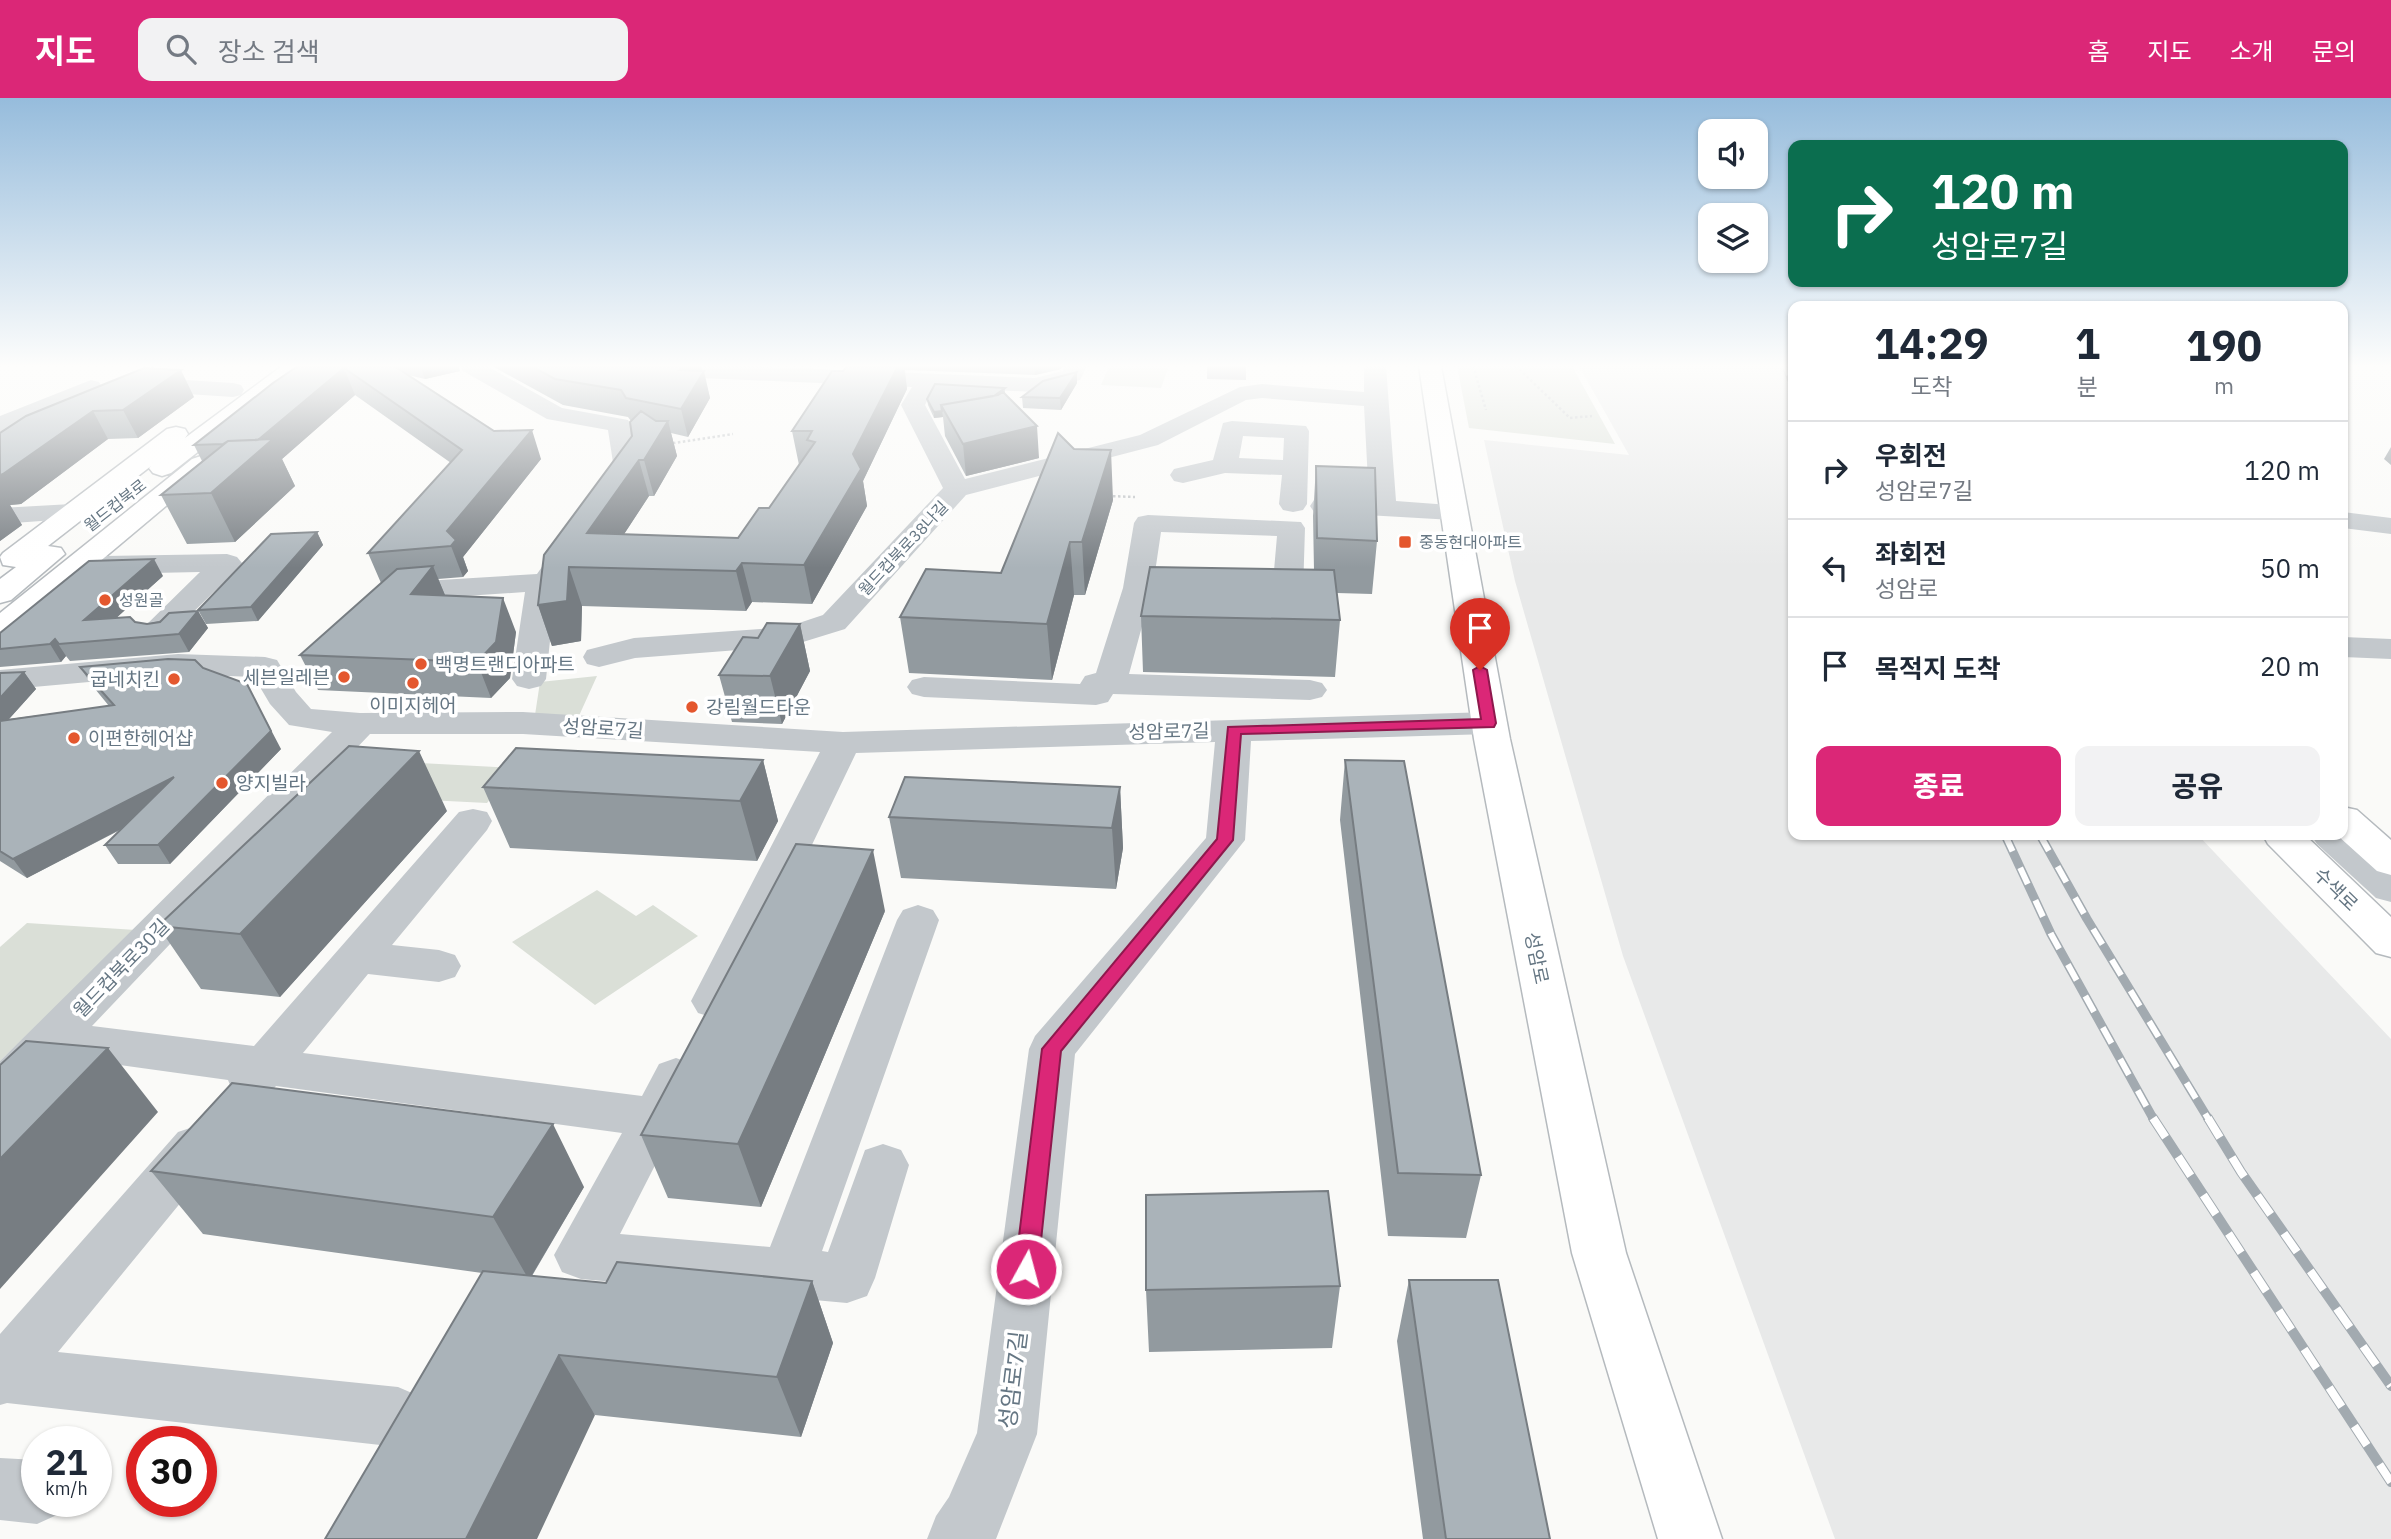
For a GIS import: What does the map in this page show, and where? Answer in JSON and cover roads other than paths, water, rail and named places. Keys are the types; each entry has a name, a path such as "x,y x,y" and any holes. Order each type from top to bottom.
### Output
{"main road":[{"path":"0,569 176,433"},
{"name":"월드컵북로","path":"0,594 204,433"},
{"path":"0,629 237,433"},
{"name":"성암로","path":"1441,433 1489,723 1599,1253 1690,1539"},
{"path":"2348,823 2391,862"},
{"name":"수색로","path":"2287,840 2391,942"}],"street":[{"path":"529,679 540,593 627,470 621,433"},
{"path":"926,433 957,489"},
{"name":"월드컵북로38나길","path":"598,657 634,648 790,636 835,622 957,489 1149,440 1162,433"},
{"path":"1225,465 1231,433"},
{"path":"1138,588 1288,592 1297,433"},
{"path":"1377,433 1383,508"},
{"path":"1183,475 1225,465 1294,468"},
{"path":"1089,734 1138,588 1148,523 1292,516 1383,508 1453,512"},
{"path":"0,516 72,512"},
{"path":"2348,521 2391,526"},
{"path":"78,566 227,563 157,631"},
{"path":"371,611 389,593 546,582"},
{"path":"2348,647 2391,649"},
{"name":"성암로7길","path":"0,680 178,664 265,667 291,689 301,718 360,724 523,723 843,743 1489,723"},
{"path":"925,687 1310,690"},
{"name":"월드컵북로30길","path":"0,1091 360,724"},
{"name":"성암로7길","path":"959,1539 972,1520 1007,1434 1052,1049 1225,840 1234,730"},
{"path":"843,743 656,1118 581,1255 848,1278 883,1165"},
{"path":"2,1375 474,821"},
{"path":"2338,840 2391,888"},
{"path":"787,1273 919,920"},
{"path":"358,957 439,966"},
{"path":"52,1038 656,1118"},
{"path":"2,1375 398,1417"},
{"path":"0,1489 21,1491"}],"railway":[{"path":"2007,840 2051,934 2154,1120"},
{"path":"2043,840 2087,919 2209,1120"},
{"path":"2153,1118 2391,1482"},
{"path":"2208,1118 2241,1172 2391,1386"}],"place":[{"name":"중동현대아파트","path":"1405,542"},
{"name":"성원골","path":"105,600"},
{"name":"백명트랜디아파트","path":"421,664"},
{"name":"세븐일레븐","path":"344,677"},
{"name":"굽네치킨","path":"174,679"},
{"name":"이미지헤어","path":"413,683"},
{"name":"강림월드타운","path":"692,707"},
{"name":"이편한헤어샵","path":"74,738"},
{"name":"양지빌라","path":"222,783"}]}
